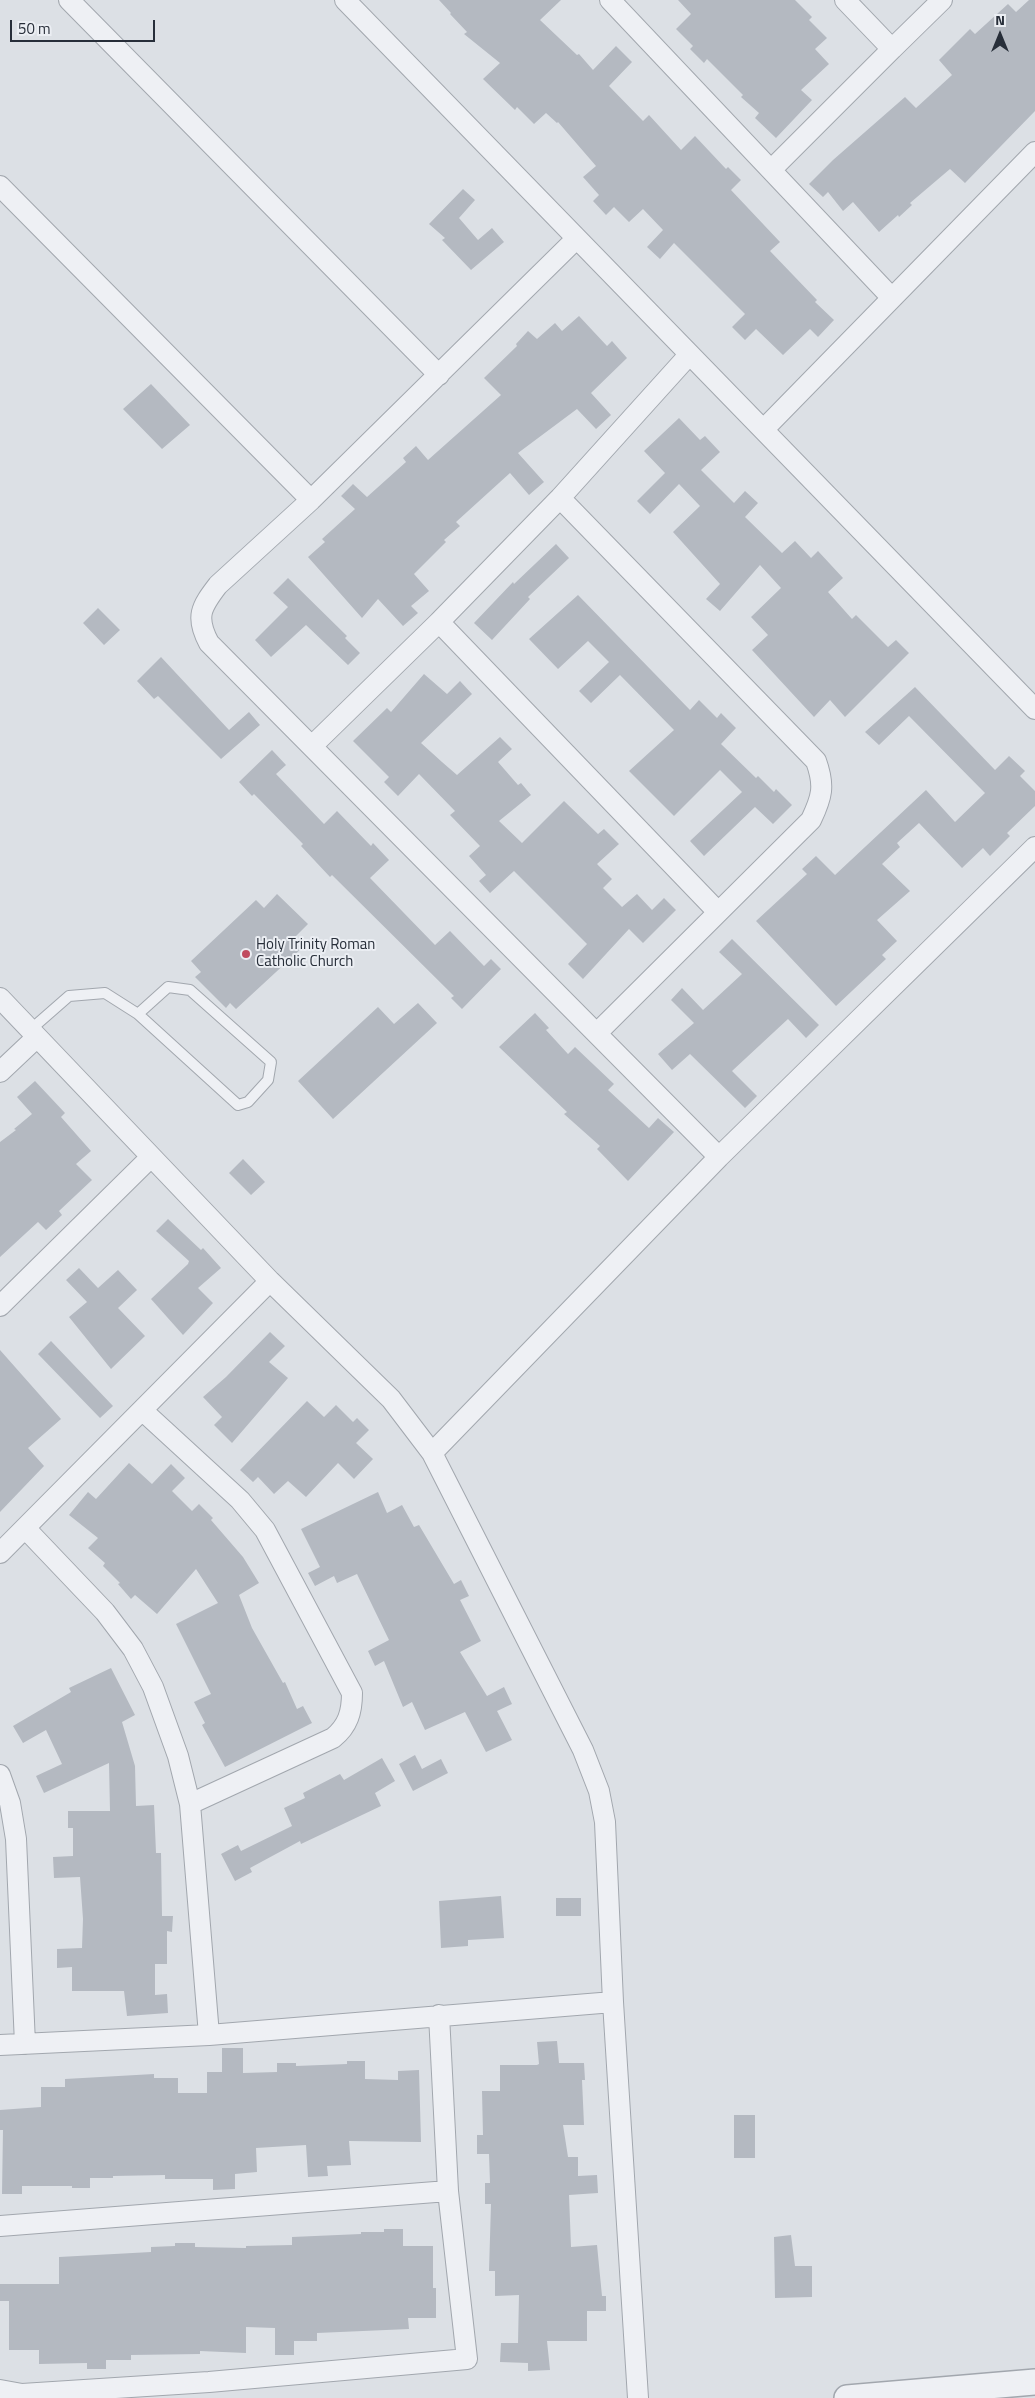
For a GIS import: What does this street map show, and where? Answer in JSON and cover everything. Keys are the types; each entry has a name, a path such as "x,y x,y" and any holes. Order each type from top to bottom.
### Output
{"street":[{"path":"68,0 439,375"},
{"path":"345,0 1035,709"},
{"path":"610,0 772,169 891,298"},
{"path":"845,0 892,49"},
{"path":"772,169 942,0"},
{"path":"764,429 1035,152"},
{"path":"0,186 311,500"},
{"path":"576,239 311,500 218,585 200,612 202,629 209,643 718,1157"},
{"path":"312,746 439,622 560,498 689,355"},
{"path":"560,498 816,761 822,779 822,790 811,820 597,1033"},
{"path":"439,622 718,912"},
{"path":"432,1453 718,1157 1035,847"},
{"path":"0,998 32,1034 270,1281 391,1398 432,1453 583,1750 599,1791 606,1822 613,2002 638,2398"},
{"path":"0,1072 32,1034"},
{"path":"0,1306 151,1157"},
{"path":"0,1553 270,1281"},
{"path":"143,1411 240,1500 265,1530 352,1693 352,1709 348,1722 333,1738 190,1804"},
{"path":"25,1528 105,1612 133,1649 153,1687 178,1756 190,1804 209,2035"},
{"path":"0,1775 10,1803 16,1839 25,2044"},
{"path":"0,2046 209,2035 613,2002"},
{"path":"0,2390 22,2394 208,2382 467,2359 448,2192 439,2016"},
{"path":"0,2226 448,2192"},
{"path":"847,2398 1035,2382"}],"lane":[{"path":"32,1034 69,996 105,993 138,1014 238,1106 248,1102 268,1080 271,1062 190,990 168,987 138,1014"}],"building":[{"path":"439,0 561,0 540,20 577,55 579,54 593,70 616,46 632,62 609,86 643,121 649,115 681,150 695,136 726,169 728,167 741,180 731,190 780,242 770,251 817,300 815,302 834,320 818,337 810,329 783,355 756,329 745,340 732,327 745,314 674,243 660,259 647,247 663,230 643,209 629,222 614,207 606,215 593,201 599,195 583,177 596,166 558,122 546,113 534,124 517,107 515,110 483,79 500,63 464,34 467,32"},
{"path":"678,0 795,0 812,17 809,20 827,38 815,49 829,64 801,90 812,100 776,138 755,118 759,113 741,97 743,95 707,59 704,63 690,49 693,46 676,29 691,14"},
{"path":"1029,0 1035,0 1035,111 965,183 950,169 910,203 912,205 899,217 898,215 879,232 853,202 843,211 828,192 823,197 809,184 833,160 905,97 916,108 952,75 939,60 970,29 975,34 1008,4 1016,12"},
{"path":"463,189 475,200 459,218 478,240 492,228 504,242 471,270 442,240 445,238 429,224"},
{"path":"579,316 607,346 612,341 627,358 591,393 611,415 596,429 577,409 518,453 544,482 529,495 510,473 456,522 460,526 444,540 446,542 414,574 429,591 411,606 418,613 403,626 378,599 362,618 308,557 325,542 322,539 355,509 341,496 353,484 367,497 406,462 403,458 416,446 428,460 501,395 484,378 517,346 516,344 528,331 537,339 555,323 562,331"},
{"path":"151,384 190,425 162,449 123,409"},
{"path":"679,418 700,440 705,436 720,452 701,470 734,503 745,491 758,503 745,517 782,553 795,541 811,558 818,551 843,578 828,592 852,619 856,615 888,647 896,640 909,653 845,717 830,700 814,717 752,650 768,635 751,617 781,588 760,565 720,611 706,599 720,584 673,532 700,506 679,484 650,514 637,501 665,473 644,451"},
{"path":"556,544 569,558 528,597 530,599 492,640 474,623 513,582 514,584"},
{"path":"288,578 347,636 345,638 360,653 348,665 306,625 271,657 255,640 288,607 273,593"},
{"path":"578,595 690,710 699,700 717,718 721,713 736,728 721,744 756,778 758,776 774,792 776,789 792,805 773,824 755,807 704,856 690,841 742,792 720,770 674,816 629,771 674,730 620,675 591,703 579,691 609,662 588,641 558,669 529,639"},
{"path":"98,608 120,630 104,645 83,623"},
{"path":"161,657 229,730 249,712 260,725 221,759 158,696 154,699 137,681"},
{"path":"424,674 447,694 460,681 472,694 421,743 457,775 500,737 512,749 498,762 518,785 521,783 531,795 499,821 522,843 564,801 598,834 604,829 619,844 597,864 612,879 603,888 622,907 637,894 652,910 664,898 676,910 643,943 629,929 583,979 568,964 587,944 514,871 490,893 479,881 486,875 469,856 480,846 450,815 455,811 419,774 398,796 384,782 389,777 353,741 387,708 391,712"},
{"path":"915,687 995,770 1009,756 1025,771 1020,776 1035,791 1035,806 1007,833 1010,836 990,856 983,848 962,868 919,823 897,843 900,847 882,864 910,891 877,920 897,941 882,955 886,959 836,1006 756,921 807,874 802,869 816,856 835,875 926,790 955,822 985,793 909,716 879,745 865,732"},
{"path":"272,750 286,765 276,774 324,824 337,811 371,846 373,843 389,860 370,878 435,945 450,931 484,966 491,959 501,969 462,1009 451,998 454,996 332,875 330,877 301,846 303,844 254,794 252,796 239,782"},
{"name":"Holy Trinity Roman Catholic Church","path":"277,894 308,924 293,939 302,948 236,1009 230,1003 226,1008 195,977 201,972 191,961 256,900 264,908"},
{"path":"732,939 819,1025 806,1038 788,1019 732,1071 757,1096 745,1108 690,1054 672,1070 658,1054 694,1023 671,1000 682,988 703,1010 742,974 719,952"},
{"path":"418,1003 437,1023 333,1119 298,1081 378,1007 394,1024"},
{"path":"535,1013 549,1028 546,1030 568,1054 575,1047 614,1084 608,1090 649,1128 658,1118 674,1132 628,1181 597,1149 600,1146 564,1114 567,1112 499,1047"},
{"path":"35,1081 65,1113 61,1117 91,1151 76,1164 92,1180 59,1211 62,1215 46,1230 38,1222 0,1257 0,1142 16,1130 14,1129 32,1114 17,1097"},
{"path":"243,1159 265,1182 251,1195 229,1173"},
{"path":"168,1219 201,1250 203,1248 221,1268 198,1288 213,1303 183,1335 151,1299 189,1261 156,1231"},
{"path":"79,1268 98,1288 118,1270 137,1290 118,1308 145,1336 111,1369 69,1317 87,1302 66,1280"},
{"path":"270,1332 285,1346 269,1362 288,1378 232,1443 214,1425 222,1417 203,1397 226,1377"},
{"path":"51,1341 113,1406 100,1418 38,1354"},
{"path":"0,1350 61,1419 28,1448 44,1466 0,1512"},
{"path":"307,1401 324,1417 336,1405 353,1422 357,1418 369,1430 356,1443 373,1459 354,1479 338,1463 306,1497 288,1481 274,1494 258,1477 253,1482 240,1470"},
{"path":"129,1463 152,1484 171,1464 185,1478 172,1491 192,1511 199,1504 213,1518 211,1520 243,1557 259,1583 239,1595 252,1628 283,1683 285,1682 297,1709 303,1706 312,1723 225,1767 202,1725 205,1723 194,1702 211,1694 176,1624 218,1603 196,1569 157,1614 135,1595 131,1599 118,1584 120,1583 103,1566 105,1563 88,1548 98,1538 69,1515 88,1492 96,1499"},
{"path":"378,1492 387,1513 402,1505 414,1527 419,1525 454,1584 461,1580 469,1596 460,1600 481,1641 460,1652 487,1696 504,1687 512,1704 497,1711 512,1740 486,1752 465,1712 425,1730 412,1702 403,1707 384,1661 375,1666 368,1651 389,1640 357,1574 337,1583 334,1576 315,1586 308,1573 320,1567 301,1529"},
{"path":"111,1668 135,1715 122,1722 135,1766 136,1806 154,1805 156,1853 161,1853 162,1916 173,1916 172,1932 167,1931 167,1964 155,1964 155,1995 167,1994 168,2013 127,2016 124,1991 72,1991 72,1967 57,1968 57,1949 82,1948 83,1919 80,1877 54,1878 53,1857 73,1856 73,1828 68,1828 68,1811 110,1811 109,1763 44,1793 36,1776 62,1764 46,1730 23,1743 13,1726 71,1692 69,1688"},
{"path":"415,1755 422,1769 441,1759 448,1773 413,1791 399,1764"},
{"path":"382,1758 395,1781 375,1793 381,1806 301,1844 300,1841 250,1868 252,1872 235,1881 221,1854 238,1845 241,1851 292,1826 284,1808 305,1798 303,1793 340,1774 344,1780"},
{"path":"501,1896 504,1938 468,1940 468,1946 441,1948 439,1901"},
{"path":"556,1898 581,1898 581,1916 556,1916"},
{"path":"557,2041 559,2063 584,2063 585,2080 582,2080 584,2125 563,2125 568,2157 578,2157 578,2176 597,2175 598,2193 569,2195 571,2247 597,2245 602,2296 606,2296 606,2311 587,2311 587,2341 547,2341 550,2370 528,2371 528,2363 500,2362 501,2343 518,2343 519,2295 495,2296 495,2271 489,2271 491,2204 485,2204 485,2183 490,2183 489,2154 477,2154 477,2135 483,2135 482,2091 500,2091 500,2065 537,2065 539,2064 537,2042"},
{"path":"222,2048 243,2048 243,2073 277,2072 277,2063 296,2063 296,2066 347,2064 347,2061 365,2061 365,2079 398,2080 398,2071 419,2070 421,2142 349,2141 351,2165 327,2166 328,2176 308,2177 306,2145 256,2148 257,2172 235,2174 235,2189 213,2190 213,2179 165,2179 165,2175 113,2176 113,2178 90,2178 90,2188 22,2186 22,2194 2,2194 3,2130 0,2130 0,2110 41,2107 41,2087 65,2087 65,2079 154,2074 154,2078 178,2078 178,2093 207,2093 207,2072 222,2072"},
{"path":"734,2115 755,2115 755,2158 734,2158"},
{"path":"384,2229 403,2229 403,2246 433,2246 433,2288 436,2288 436,2318 408,2318 409,2329 317,2333 317,2341 294,2341 294,2355 275,2355 275,2328 246,2327 246,2353 200,2351 200,2354 131,2355 131,2360 106,2360 106,2369 87,2369 87,2363 39,2364 39,2350 9,2350 9,2301 0,2301 0,2284 59,2284 59,2257 151,2252 151,2247 175,2246 175,2243 195,2243 195,2247 246,2248 246,2246 292,2245 292,2237 384,2232"},
{"path":"791,2235 795,2266 812,2266 812,2297 775,2298 774,2237"}],"place":[{"name":"Holy Trinity Roman Catholic Church","path":"246,954"}]}
